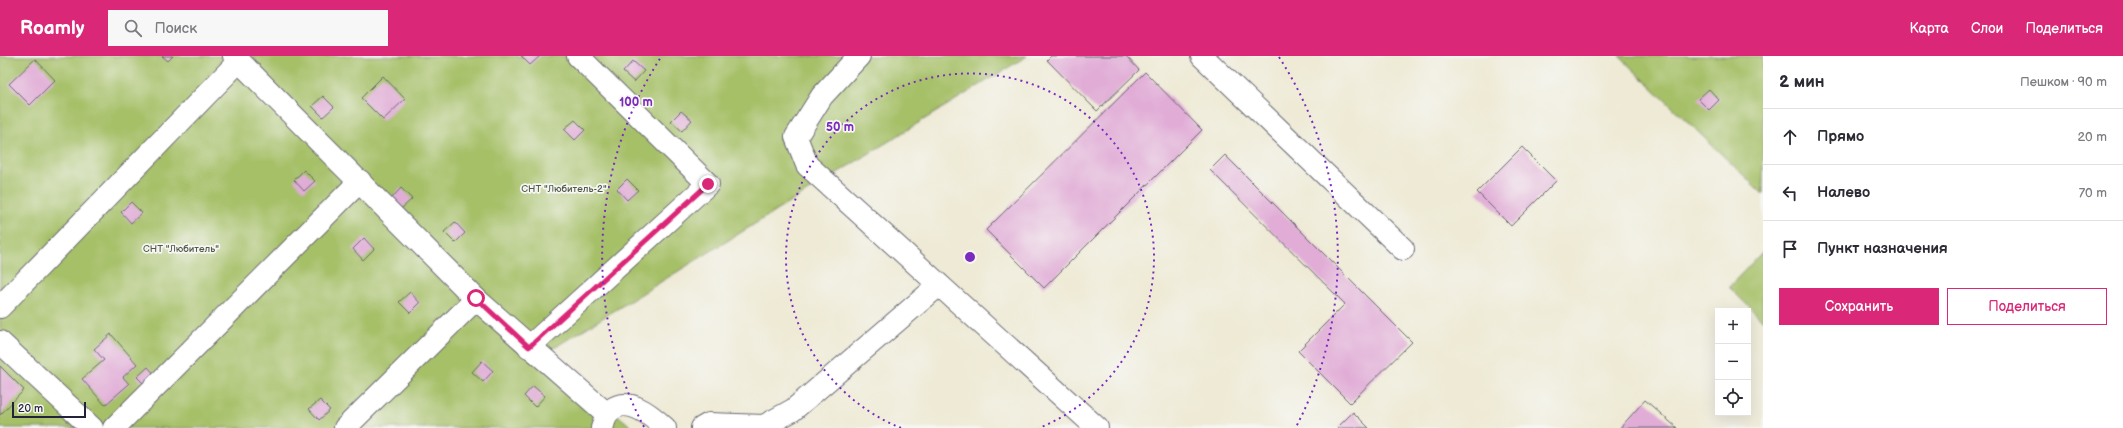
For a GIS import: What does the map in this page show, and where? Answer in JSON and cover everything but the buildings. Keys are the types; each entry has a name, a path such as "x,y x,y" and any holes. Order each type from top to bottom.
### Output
{"lane":[{"path":"529,347 708,184 578,56"},
{"path":"859,56 822,96 796,137 808,166 1097,428"},
{"path":"1202,56 1403,249"},
{"path":"0,307 237,58 476,298 529,347 604,421 617,406 626,405 640,409 665,428"},
{"path":"114,428 360,181"},
{"path":"702,428 708,424 764,426 793,410 939,285"},
{"path":"345,428 476,298"},
{"path":"0,342 92,428"}],"green space":[{"path":"0,56 1027,56 544,354 633,428 0,428"},
{"path":"1619,56 1763,56 1763,194"},
{"path":"1763,251 1763,321 1729,287"}],"route":[{"path":"476,298 529,347 708,184"}],"park label":[{"name":"СНТ \"Любитель-2\"","path":"564,188"},
{"name":"СНТ \"Любитель\"","path":"181,248"}]}
